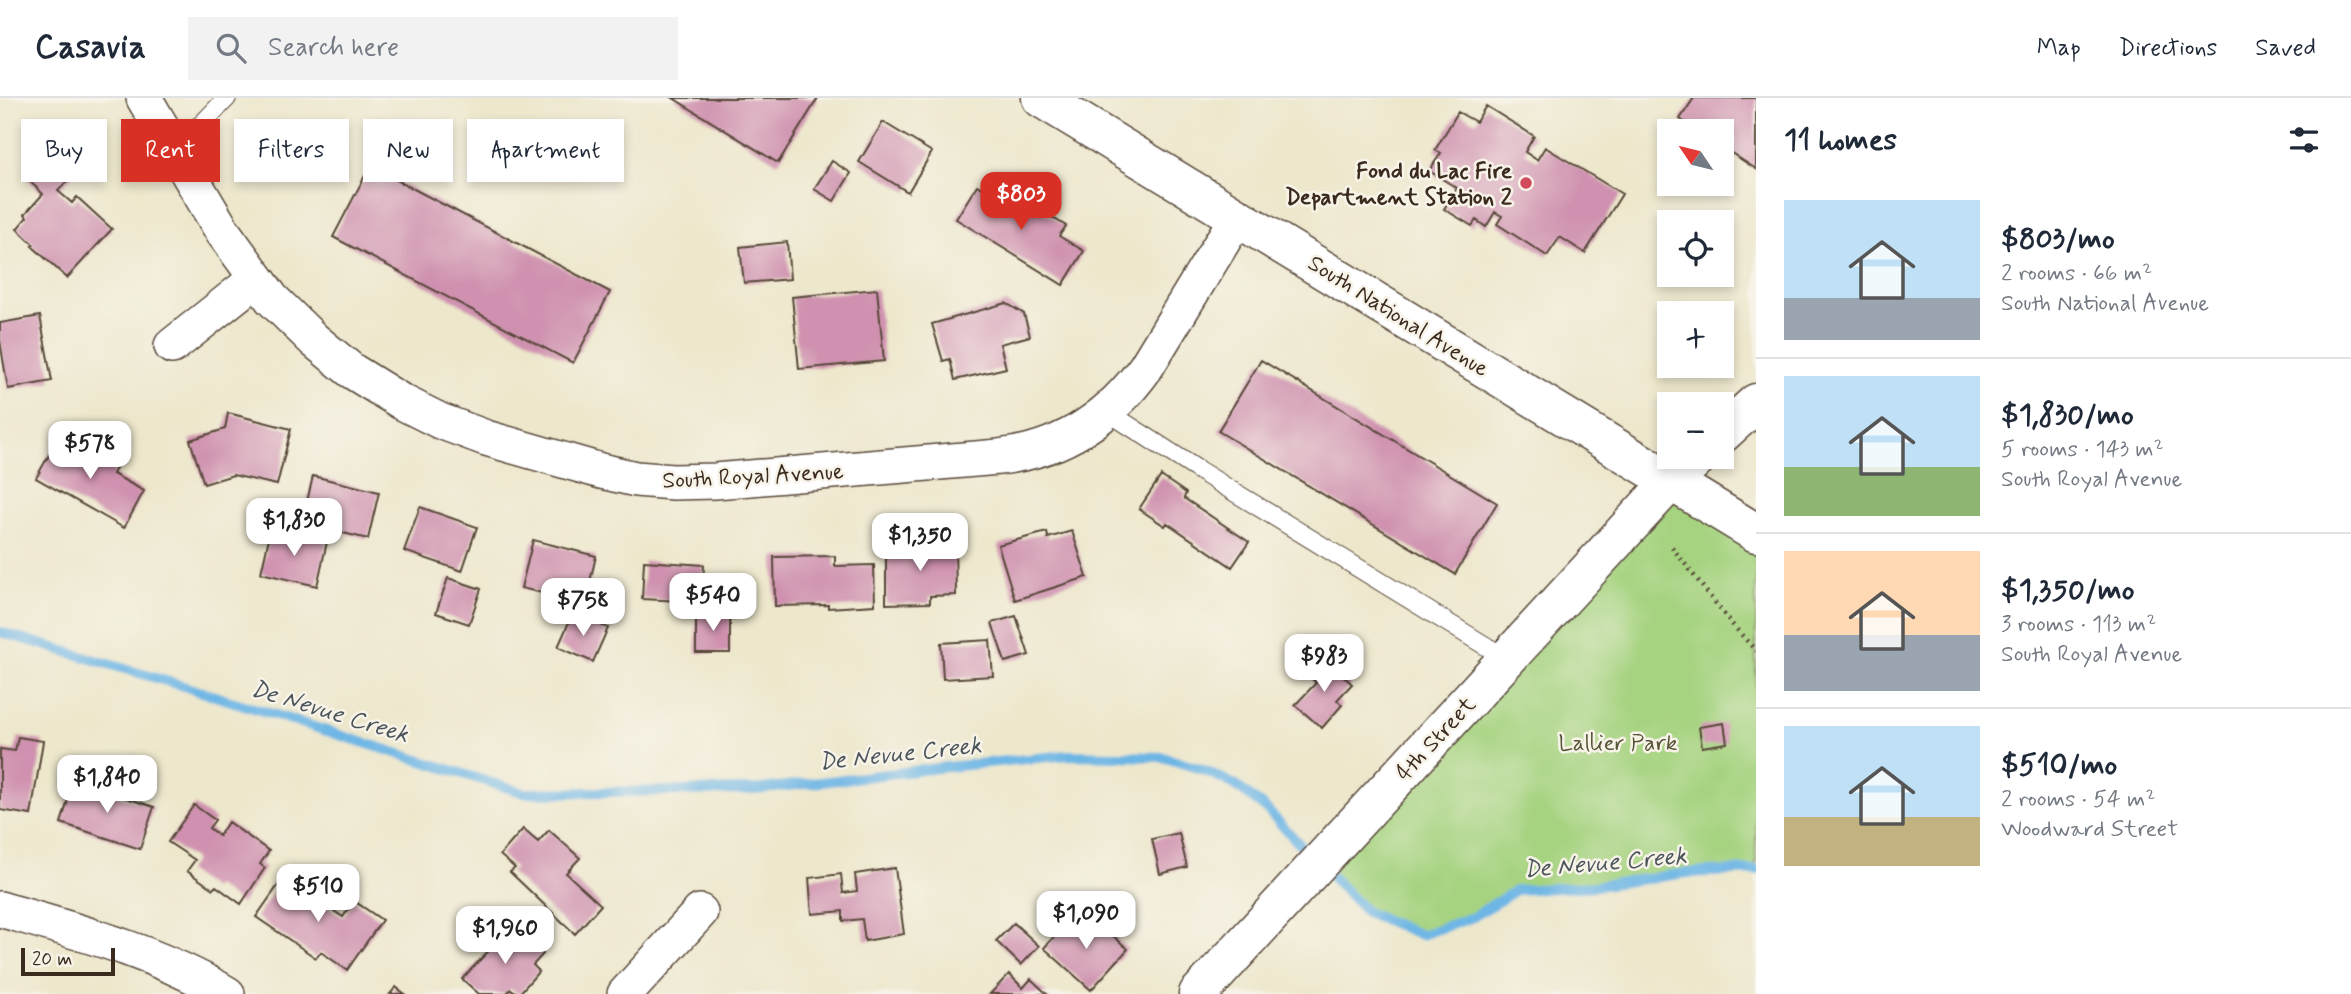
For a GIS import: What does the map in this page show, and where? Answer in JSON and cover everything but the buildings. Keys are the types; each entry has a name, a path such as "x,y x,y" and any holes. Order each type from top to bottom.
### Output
{"street":[{"name":"South Royal Avenue","path":"144,98 157,119"},
{"name":"South National Avenue","path":"1041,98 1238,216 1657,454"},
{"name":"South Royal Avenue","path":"194,182 223,232 256,279 289,318 352,371 402,402 440,421 486,438 589,468 636,478 673,482 715,481 1009,456 1057,443 1084,430 1108,412 1129,391 1238,216"},
{"path":"172,346 256,279"},
{"path":"1734,423 1756,403"},
{"name":"South National Avenue","path":"1684,469 1756,533"},
{"name":"4th Street","path":"1198,994 1684,469"},
{"path":"0,909 140,951 185,970 227,994"},
{"path":"625,994 701,912"}],"lane":[{"path":"207,119 227,98"},
{"path":"1108,412 1507,659"}],"path":[{"path":"1671,547 1756,651"}],"green space":[{"name":"Lallier Park","path":"1671,481 1756,533 1756,870 1686,873 1595,886 1516,890 1477,914 1421,935 1366,912 1319,863"}],"waterway":[{"name":"De Nevue Creek","path":"0,632 183,686 524,793 753,790 1068,755 1163,757 1204,770 1235,785 1266,809 1314,859"},
{"name":"De Nevue Creek","path":"1325,870 1366,912 1421,935 1473,917 1516,890 1595,886 1686,873 1756,870"}],"place":[{"name":"Fond du Lac Fire Department Station 2","path":"1526,183"}]}
